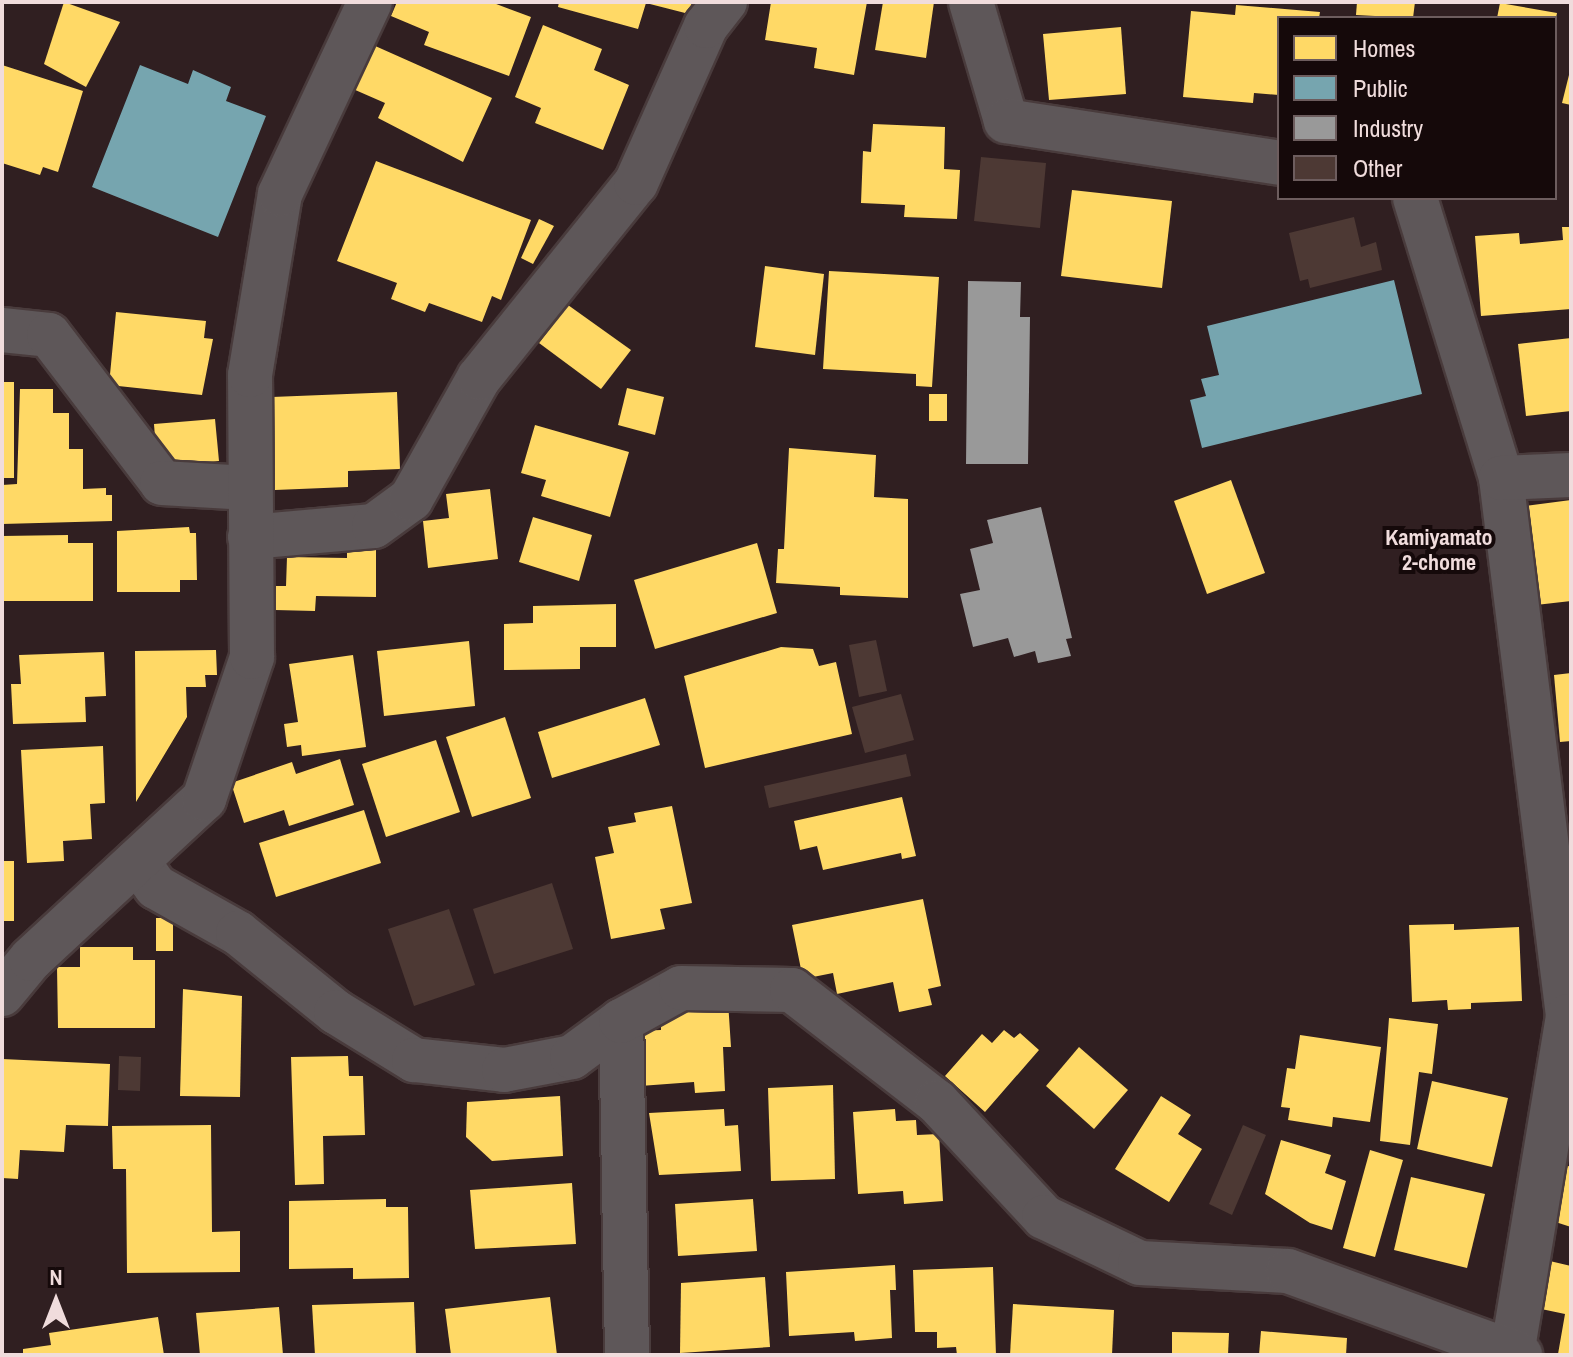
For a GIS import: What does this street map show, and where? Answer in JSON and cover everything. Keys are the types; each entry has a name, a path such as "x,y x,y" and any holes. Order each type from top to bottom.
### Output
{"street":[{"path":"2,994 31,959 204,799 252,657 250,375 280,194 370,2"},
{"path":"250,537 374,526 411,499 479,378 636,183 706,26 725,2"},
{"path":"971,2 1006,121 1277,163"},
{"path":"137,861 156,887 238,933 336,1012 414,1060 504,1070 572,1057 621,1021 681,988 792,990 937,1102 1044,1217 1140,1263 1288,1271 1516,1352 1568,1016 1501,478 1416,200"},
{"path":"2,330 49,335 162,483 249,488"},
{"path":"1501,478 1571,475"},
{"path":"621,1021 627,1355"}],"building: Homes":[{"path":"64,2 120,22 86,87 44,64"},
{"path":"397,2 491,2 531,17 509,76 424,45 429,32 391,16"},
{"path":"559,2 692,2 689,14 646,3 638,29 558,7"},
{"path":"771,2 867,2 854,75 814,68 817,48 765,40"},
{"path":"883,2 934,2 926,58 875,50"},
{"path":"1357,2 1415,2 1413,16 1356,15"},
{"path":"1500,3 1557,13 1556,16 1497,16"},
{"path":"1236,5 1320,12 1319,16 1277,16 1277,95 1254,93 1253,103 1183,97 1191,11 1235,15"},
{"path":"543,25 602,49 594,70 629,85 603,150 535,123 541,108 515,97"},
{"path":"1121,27 1126,94 1049,100 1043,34"},
{"path":"373,45 492,98 463,162 378,118 385,103 353,89"},
{"path":"2,65 83,91 58,172 43,167 40,175 2,163"},
{"path":"1571,67 1571,105 1562,103"},
{"path":"873,124 945,127 944,169 960,170 957,219 904,217 905,205 861,203 863,151 871,152"},
{"path":"376,161 531,220 501,300 492,296 482,322 429,303 425,312 391,299 397,283 337,261"},
{"path":"1072,190 1172,201 1162,288 1061,276"},
{"path":"539,219 554,226 533,264 521,258"},
{"path":"1562,227 1571,227 1571,309 1481,316 1475,236 1519,233 1520,244 1563,240"},
{"path":"765,266 824,274 815,355 755,347"},
{"path":"829,271 939,277 932,387 916,386 916,374 823,369"},
{"path":"568,305 631,350 601,389 539,343"},
{"path":"116,312 206,321 204,338 213,339 202,395 109,385"},
{"path":"1571,338 1571,411 1526,416 1518,344"},
{"path":"2,382 14,382 14,478 2,478"},
{"path":"627,388 664,397 655,435 618,425"},
{"path":"20,389 53,389 53,413 69,413 69,449 83,449 83,489 106,488 106,495 112,495 112,521 2,524 2,485 17,484"},
{"path":"397,392 400,469 348,471 348,487 275,490 272,397"},
{"path":"929,394 947,394 947,421 929,421"},
{"path":"215,419 219,461 157,466 154,424"},
{"path":"535,425 629,452 610,517 541,496 546,480 521,473"},
{"path":"789,448 876,455 874,497 908,499 908,598 840,595 840,587 776,583 778,549 784,549"},
{"path":"1231,480 1265,573 1207,594 1174,501"},
{"path":"490,489 498,559 428,568 423,521 449,518 446,494"},
{"path":"1571,500 1571,601 1536,605 1525,506"},
{"path":"533,517 592,535 579,581 519,562"},
{"path":"189,527 190,533 196,533 197,580 180,580 180,592 117,592 117,531"},
{"path":"68,535 68,543 93,543 93,601 3,601 2,536"},
{"path":"757,543 777,613 655,649 634,580"},
{"path":"347,544 376,544 376,597 316,596 315,611 275,610 276,586 286,586 287,557 347,558"},
{"path":"616,604 616,647 580,647 580,669 504,670 504,624 533,623 533,606"},
{"path":"469,641 475,706 384,716 377,651"},
{"path":"781,647 813,649 819,666 836,662 852,734 705,768 684,676"},
{"path":"216,650 217,675 205,675 206,687 186,687 187,717 136,802 135,651"},
{"path":"104,652 106,696 85,697 86,722 13,724 11,684 21,684 19,655"},
{"path":"353,655 366,747 302,756 301,745 287,747 284,724 298,722 289,664"},
{"path":"1571,673 1571,741 1560,742 1554,675"},
{"path":"645,698 660,745 552,778 538,732"},
{"path":"505,717 531,798 472,817 446,737"},
{"path":"436,740 460,812 386,837 362,764"},
{"path":"103,746 105,803 90,804 92,839 63,841 64,861 27,863 21,750"},
{"path":"340,759 354,805 289,826 284,810 244,823 231,783 292,762 296,774"},
{"path":"902,797 916,856 902,859 901,853 823,870 817,846 800,850 794,821"},
{"path":"672,806 692,903 660,909 665,929 611,939 595,857 614,853 608,827 636,822 634,813"},
{"path":"364,810 381,863 276,897 259,843"},
{"path":"2,861 14,861 14,921 2,921"},
{"path":"923,899 941,986 928,989 932,1005 899,1012 893,982 837,994 833,973 803,979 792,925"},
{"path":"156,918 173,918 173,951 156,951"},
{"path":"1454,924 1454,930 1519,927 1522,1001 1471,1003 1471,1009 1448,1010 1447,1000 1412,1002 1409,925"},
{"path":"80,947 133,947 133,960 155,960 155,1028 58,1028 57,967 80,967"},
{"path":"183,989 242,996 240,1097 180,1096"},
{"path":"728,1001 731,1047 723,1047 725,1091 695,1093 694,1082 640,1086 637,1031 661,1030 661,1021 671,1020 670,1009"},
{"path":"1389,1018 1438,1024 1432,1074 1419,1072 1410,1145 1380,1141"},
{"path":"1004,1030 1014,1038 1020,1033 1039,1050 985,1112 945,1076 982,1034 992,1043"},
{"path":"1300,1035 1381,1047 1370,1122 1333,1117 1332,1127 1288,1120 1290,1108 1281,1107 1287,1068 1295,1069"},
{"path":"1079,1047 1128,1090 1094,1129 1046,1086"},
{"path":"348,1056 349,1076 363,1076 365,1135 323,1136 324,1184 295,1185 291,1057"},
{"path":"2,1059 110,1064 108,1126 66,1125 64,1152 20,1150 18,1179 2,1178"},
{"path":"1432,1081 1508,1098 1492,1167 1417,1149"},
{"path":"833,1085 835,1179 771,1181 768,1088"},
{"path":"560,1096 563,1156 492,1161 466,1137 467,1102"},
{"path":"1161,1096 1191,1115 1178,1134 1202,1149 1169,1202 1115,1169"},
{"path":"724,1109 725,1126 738,1125 741,1171 659,1175 649,1113"},
{"path":"895,1109 896,1121 916,1120 917,1135 939,1134 943,1201 904,1204 903,1191 858,1194 853,1112"},
{"path":"211,1125 212,1232 240,1231 240,1272 127,1273 126,1169 113,1169 112,1126"},
{"path":"1281,1140 1331,1155 1325,1173 1346,1181 1332,1230 1310,1223 1265,1194"},
{"path":"1370,1150 1403,1160 1375,1257 1343,1248"},
{"path":"1562,1164 1571,1167 1571,1227 1543,1218"},
{"path":"1411,1177 1485,1194 1467,1268 1394,1250"},
{"path":"572,1183 576,1244 475,1249 470,1190"},
{"path":"386,1199 386,1207 408,1207 409,1278 353,1279 353,1268 289,1269 289,1201"},
{"path":"753,1199 757,1251 678,1256 675,1204"},
{"path":"1537,1258 1571,1266 1571,1355 1558,1354 1565,1314 1527,1306"},
{"path":"895,1265 896,1290 890,1290 892,1338 855,1341 854,1332 789,1336 786,1272"},
{"path":"993,1267 996,1355 957,1355 956,1347 937,1348 937,1332 915,1332 913,1270"},
{"path":"765,1277 770,1347 680,1353 681,1283"},
{"path":"550,1297 557,1355 451,1355 445,1309"},
{"path":"414,1302 416,1355 315,1355 312,1305"},
{"path":"1013,1304 1114,1310 1112,1355 1010,1355"},
{"path":"279,1307 283,1355 200,1355 196,1313"},
{"path":"158,1317 164,1355 23,1355 23,1349 51,1345 49,1333"},
{"path":"1261,1331 1347,1338 1346,1355 1259,1355"},
{"path":"1172,1332 1229,1333 1228,1355 1172,1355"}],"building: Public":[{"path":"140,65 188,84 193,70 231,87 226,101 266,116 218,237 92,187"},
{"path":"1394,280 1422,394 1202,448 1190,400 1206,396 1201,379 1219,375 1207,326"}],"building: Industry":[{"path":"968,281 1021,282 1020,317 1030,317 1028,464 966,464"},
{"path":"1041,507 1072,638 1066,639 1071,656 1038,663 1035,651 1014,657 1008,638 973,647 960,594 980,590 970,549 993,543 987,520"}],"building: Other":[{"path":"981,157 1046,163 1040,228 974,221"},
{"path":"1354,217 1361,247 1376,242 1382,270 1310,288 1308,279 1300,281 1289,233"},
{"path":"876,640 887,691 859,697 849,645"},
{"path":"901,694 914,740 865,753 852,707"},
{"path":"906,754 911,776 769,808 764,786"},
{"path":"552,883 573,949 494,974 473,909"},
{"path":"449,909 475,985 414,1006 388,929"},
{"path":"119,1056 141,1057 140,1091 118,1090"},
{"path":"1243,1125 1266,1135 1232,1215 1209,1204"}],"district":[{"name":"Kamiyamato 2-chome","path":"1439,550"}]}
